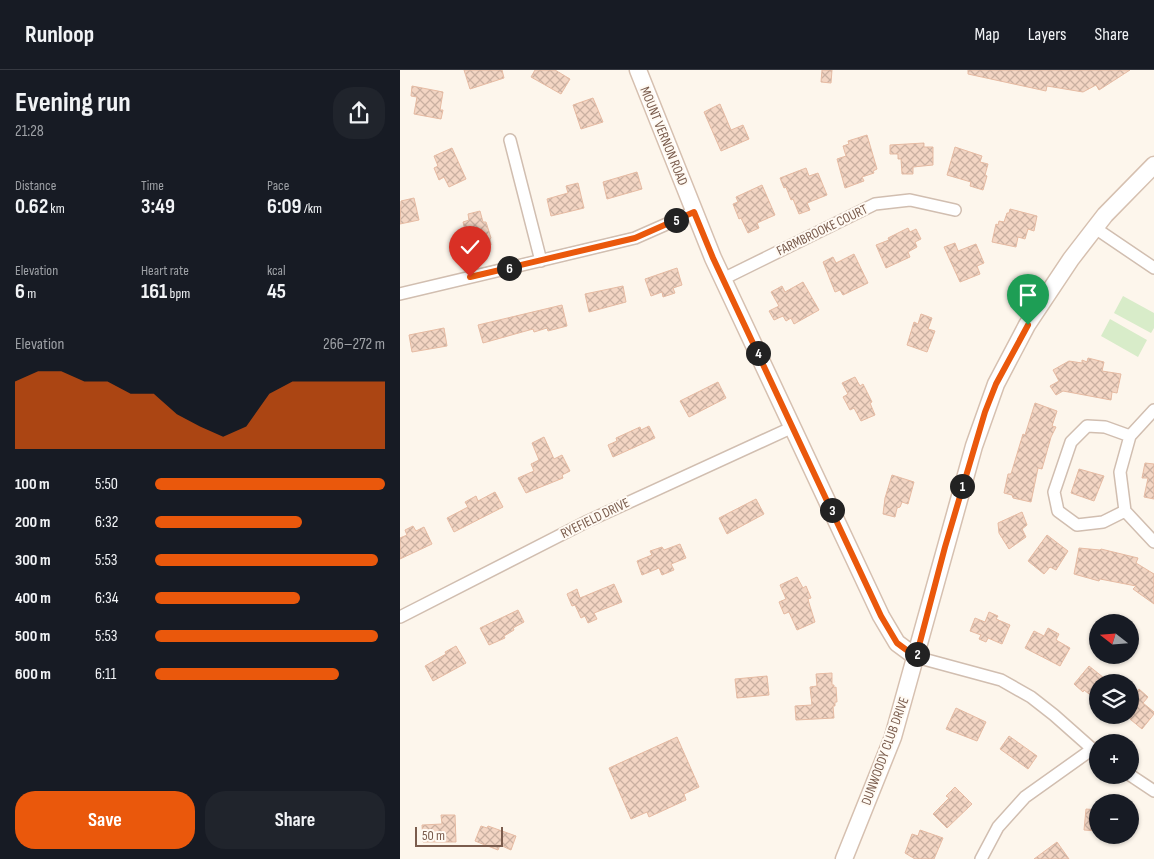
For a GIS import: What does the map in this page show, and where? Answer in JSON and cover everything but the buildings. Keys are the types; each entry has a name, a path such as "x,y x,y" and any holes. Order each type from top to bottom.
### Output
{"main road":[{"name":"MOUNT VERNON ROAD","path":"638,70 722,279 794,427 881,616 897,643 916,657"},
{"name":"DUNWOODY CLUB DRIVE","path":"844,859 893,736 974,446 996,384 1028,325 1053,285 1095,228 1154,165"}],"street":[{"path":"510,140 541,261"},
{"name":"FARMBROOKE COURT","path":"722,279 875,204 910,200 955,210"},
{"path":"400,294 635,238 694,212"},
{"path":"1095,228 1154,268"},
{"path":"1154,410 1130,436 1120,472 1125,512 1154,542"},
{"path":"1125,512 1103,522 1077,525 1058,512 1054,492 1071,442 1087,426 1105,426 1130,436"},
{"name":"RYEFIELD DRIVE","path":"400,617 588,521 794,427"},
{"path":"916,657 1001,680 1031,697 1089,747"},
{"path":"981,859 998,827 1025,797 1089,755"},
{"path":"1139,781 1154,791"}],"green space":[{"path":"1123,296 1154,313 1154,328 1151,333 1114,313"},
{"path":"1110,319 1147,340 1138,357 1101,336"}],"route":[{"path":"470,277 635,238 694,212 713,258 794,427 881,616 897,643 916,657 945,547 985,412 996,384 1028,325"}]}
